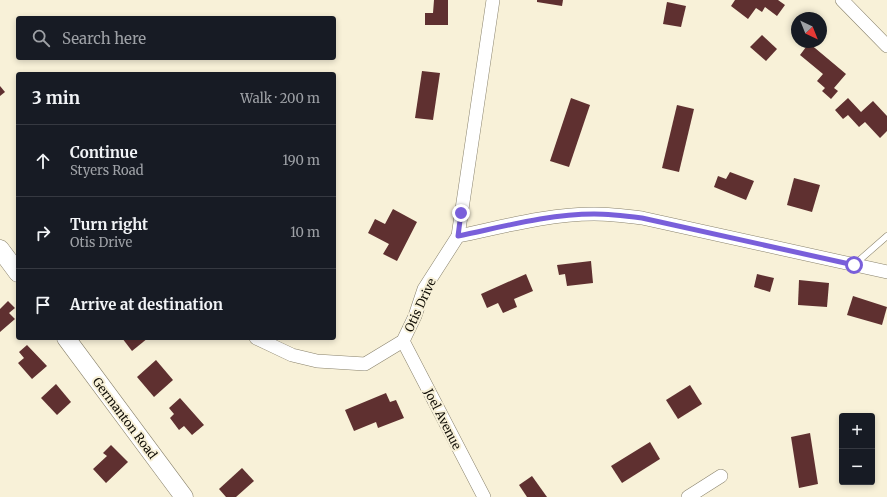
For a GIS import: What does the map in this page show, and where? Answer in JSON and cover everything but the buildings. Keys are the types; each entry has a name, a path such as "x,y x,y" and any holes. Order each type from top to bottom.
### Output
{"main road":[{"path":"0,249 16,270"},
{"name":"Germanton Road","path":"67,340 184,497"}],"street":[{"name":"Otis Drive","path":"260,340 292,355 317,361 365,364 403,341 415,316 424,289 458,236 494,0"},
{"path":"842,0 887,46"},
{"path":"458,236 554,217 617,214 642,218 887,272"},
{"name":"Joel Avenue","path":"403,341 484,497"},
{"path":"688,497 721,476"}],"lane":[{"path":"854,265 887,236"}],"route":[{"path":"461,213 458,236 554,217 617,214 642,218 854,265"}]}
